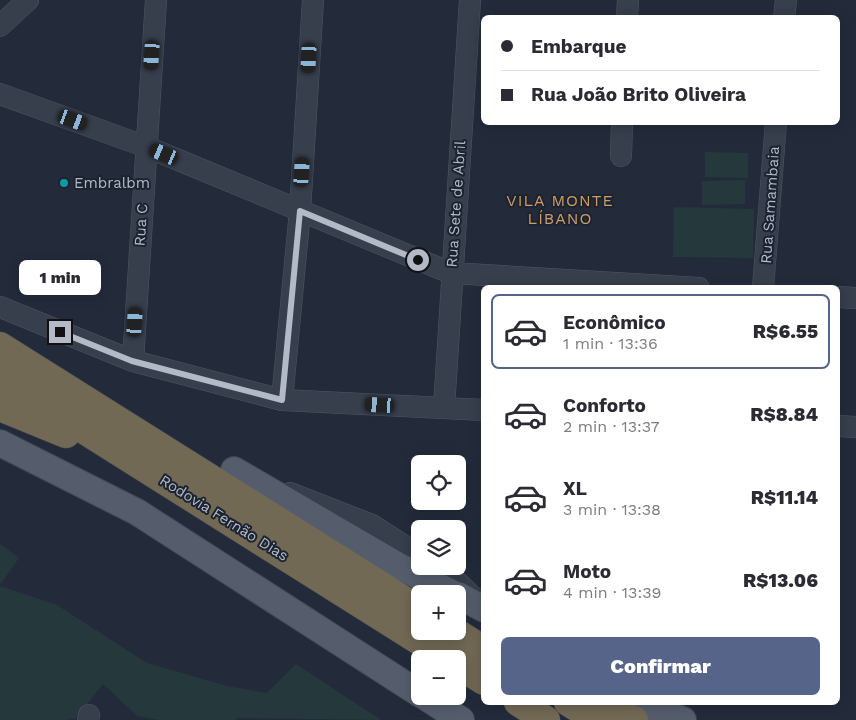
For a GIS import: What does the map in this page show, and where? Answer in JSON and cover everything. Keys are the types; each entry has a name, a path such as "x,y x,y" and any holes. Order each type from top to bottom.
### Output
{"highway":[{"name":"Rodovia Fernão Dias","path":"0,346 411,604"},
{"name":"Rodovia Fernão Dias","path":"0,377 434,650"},
{"path":"0,407 62,432 192,498"},
{"path":"180,459 234,470"},
{"path":"466,639 481,648"},
{"path":"466,669 481,679"},
{"path":"523,705 546,720"},
{"path":"573,705 597,720"},
{"path":"599,705 634,720"}],"main road":[{"path":"0,443 137,512 411,688"},
{"path":"234,470 397,565 436,585"},
{"path":"466,600 481,607"},
{"path":"438,705 461,720"},
{"path":"646,705 683,720"}],"street":[{"path":"0,26 28,0"},
{"name":"Rua C","path":"132,361 156,0"},
{"path":"282,400 300,211 313,0"},
{"name":"Rua Sete de Abril","path":"444,408 451,274 470,0"},
{"path":"627,15 628,0"},
{"path":"784,15 786,0"},
{"path":"0,94 147,147 451,274 646,285"},
{"path":"620,156 622,125"},
{"name":"Rua Samambaia","path":"763,285 776,125"},
{"path":"840,296 856,298"},
{"path":"0,306 132,361 282,400 481,410"},
{"path":"840,426 856,427"},
{"path":"234,470 372,525 411,550"},
{"path":"449,575 481,605"}],"green space":[{"path":"705,152 748,153 748,178 705,177"},
{"path":"745,180 745,204 702,205 702,181"},
{"path":"674,207 754,209 753,258 673,257"},
{"path":"0,544 19,558 0,585"},
{"path":"0,586 57,605 147,663 227,686 267,693 296,664 381,720 236,718 236,720 159,720 137,716 103,684 76,718 67,720 0,720"}],"place":[{"name":"Embralbm","path":"64,183"}],"district":[{"name":"VILA MONTE LÍBANO","path":"560,209"}],"route":[{"path":"60,332 132,361 282,400 300,211 418,260"}]}
